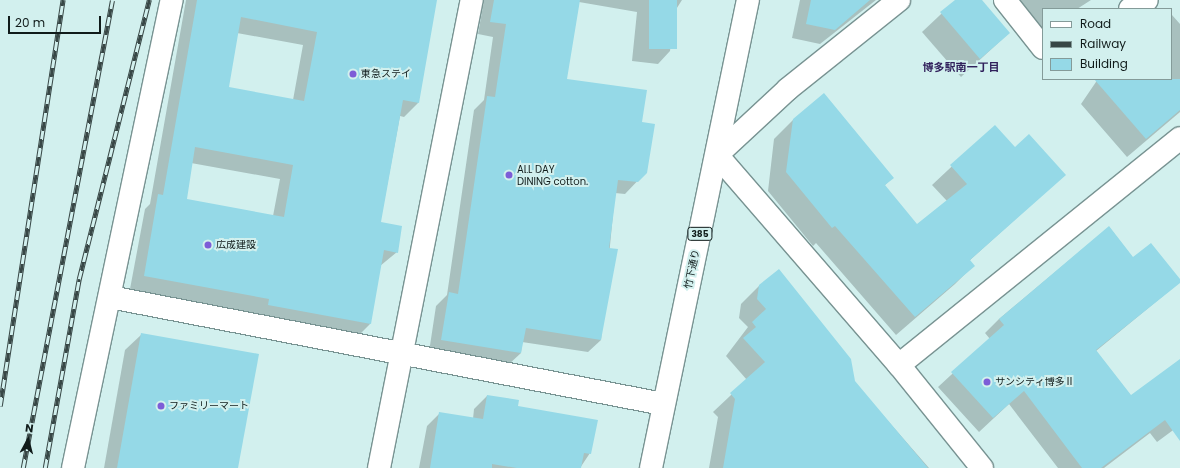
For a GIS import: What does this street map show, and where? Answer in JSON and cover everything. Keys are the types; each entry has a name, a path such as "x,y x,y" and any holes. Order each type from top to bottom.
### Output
{"main road":[{"path":"73,468 110,297 122,225 172,0"},
{"path":"378,468 472,0"},
{"name":"竹下通り","path":"651,468 663,404 717,155 748,0"},
{"path":"899,0 788,89 717,155 899,365 982,468"},
{"path":"1005,0 1042,47"},
{"path":"1132,8 1147,0"},
{"path":"899,365 1180,138"},
{"path":"110,297 401,355 663,404"}],"building":[{"path":"197,0 437,0 419,103 403,100 381,222 402,226 398,253 384,250 371,324 268,305 269,299 144,276 158,194 163,195","holes":["241,17 317,32 304,101 229,87","195,147 293,165 284,217 187,199"]},
{"path":"494,0 580,0 567,79 647,90 642,122 655,124 647,173 638,182 618,180 609,248 618,249 601,340 526,328 521,353 441,340 449,292 458,294 487,96 495,97 506,24 490,22"},
{"path":"649,0 677,0 677,49 649,49"},
{"path":"811,0 870,0 835,30 806,24"},
{"path":"955,0 982,0 1010,33 980,59 940,12"},
{"path":"1180,79 1180,110 1146,139 1095,80"},
{"path":"824,93 894,178 885,185 917,224 967,184 950,165 995,125 1015,147 1029,134 1066,175 970,260 975,266 915,317 835,226 832,228 786,172 793,119"},
{"path":"1109,226 1133,257 1151,243 1180,279 1180,283 1096,350 1131,395 1180,359 1180,441 1165,420 1101,468 1082,468 1024,391 993,418 951,372 1004,325 999,319"},
{"path":"779,269 851,359 855,381 928,468 723,468 735,399 730,393 765,362 743,338 756,327 752,322 766,309 757,299 759,285"},
{"path":"141,333 259,354 238,468 117,468"},
{"path":"487,395 519,400 518,406 598,420 591,454 584,453 581,468 517,468 492,464 492,468 430,468 439,412 483,419"}],"railway":[{"path":"0,406 63,0"},
{"path":"23,468 112,0"},
{"path":"45,468 79,279 149,0"}],"place":[{"name":"東急ステイ","path":"353,74"},
{"name":"ALL DAY DINING cotton.","path":"509,175"},
{"name":"広成建設","path":"208,245"},
{"name":"サンシティ博多Ⅱ","path":"987,382"},
{"name":"ファミリーマート","path":"161,406"}],"district":[{"name":"博多駅南一丁目","path":"961,67"}]}
